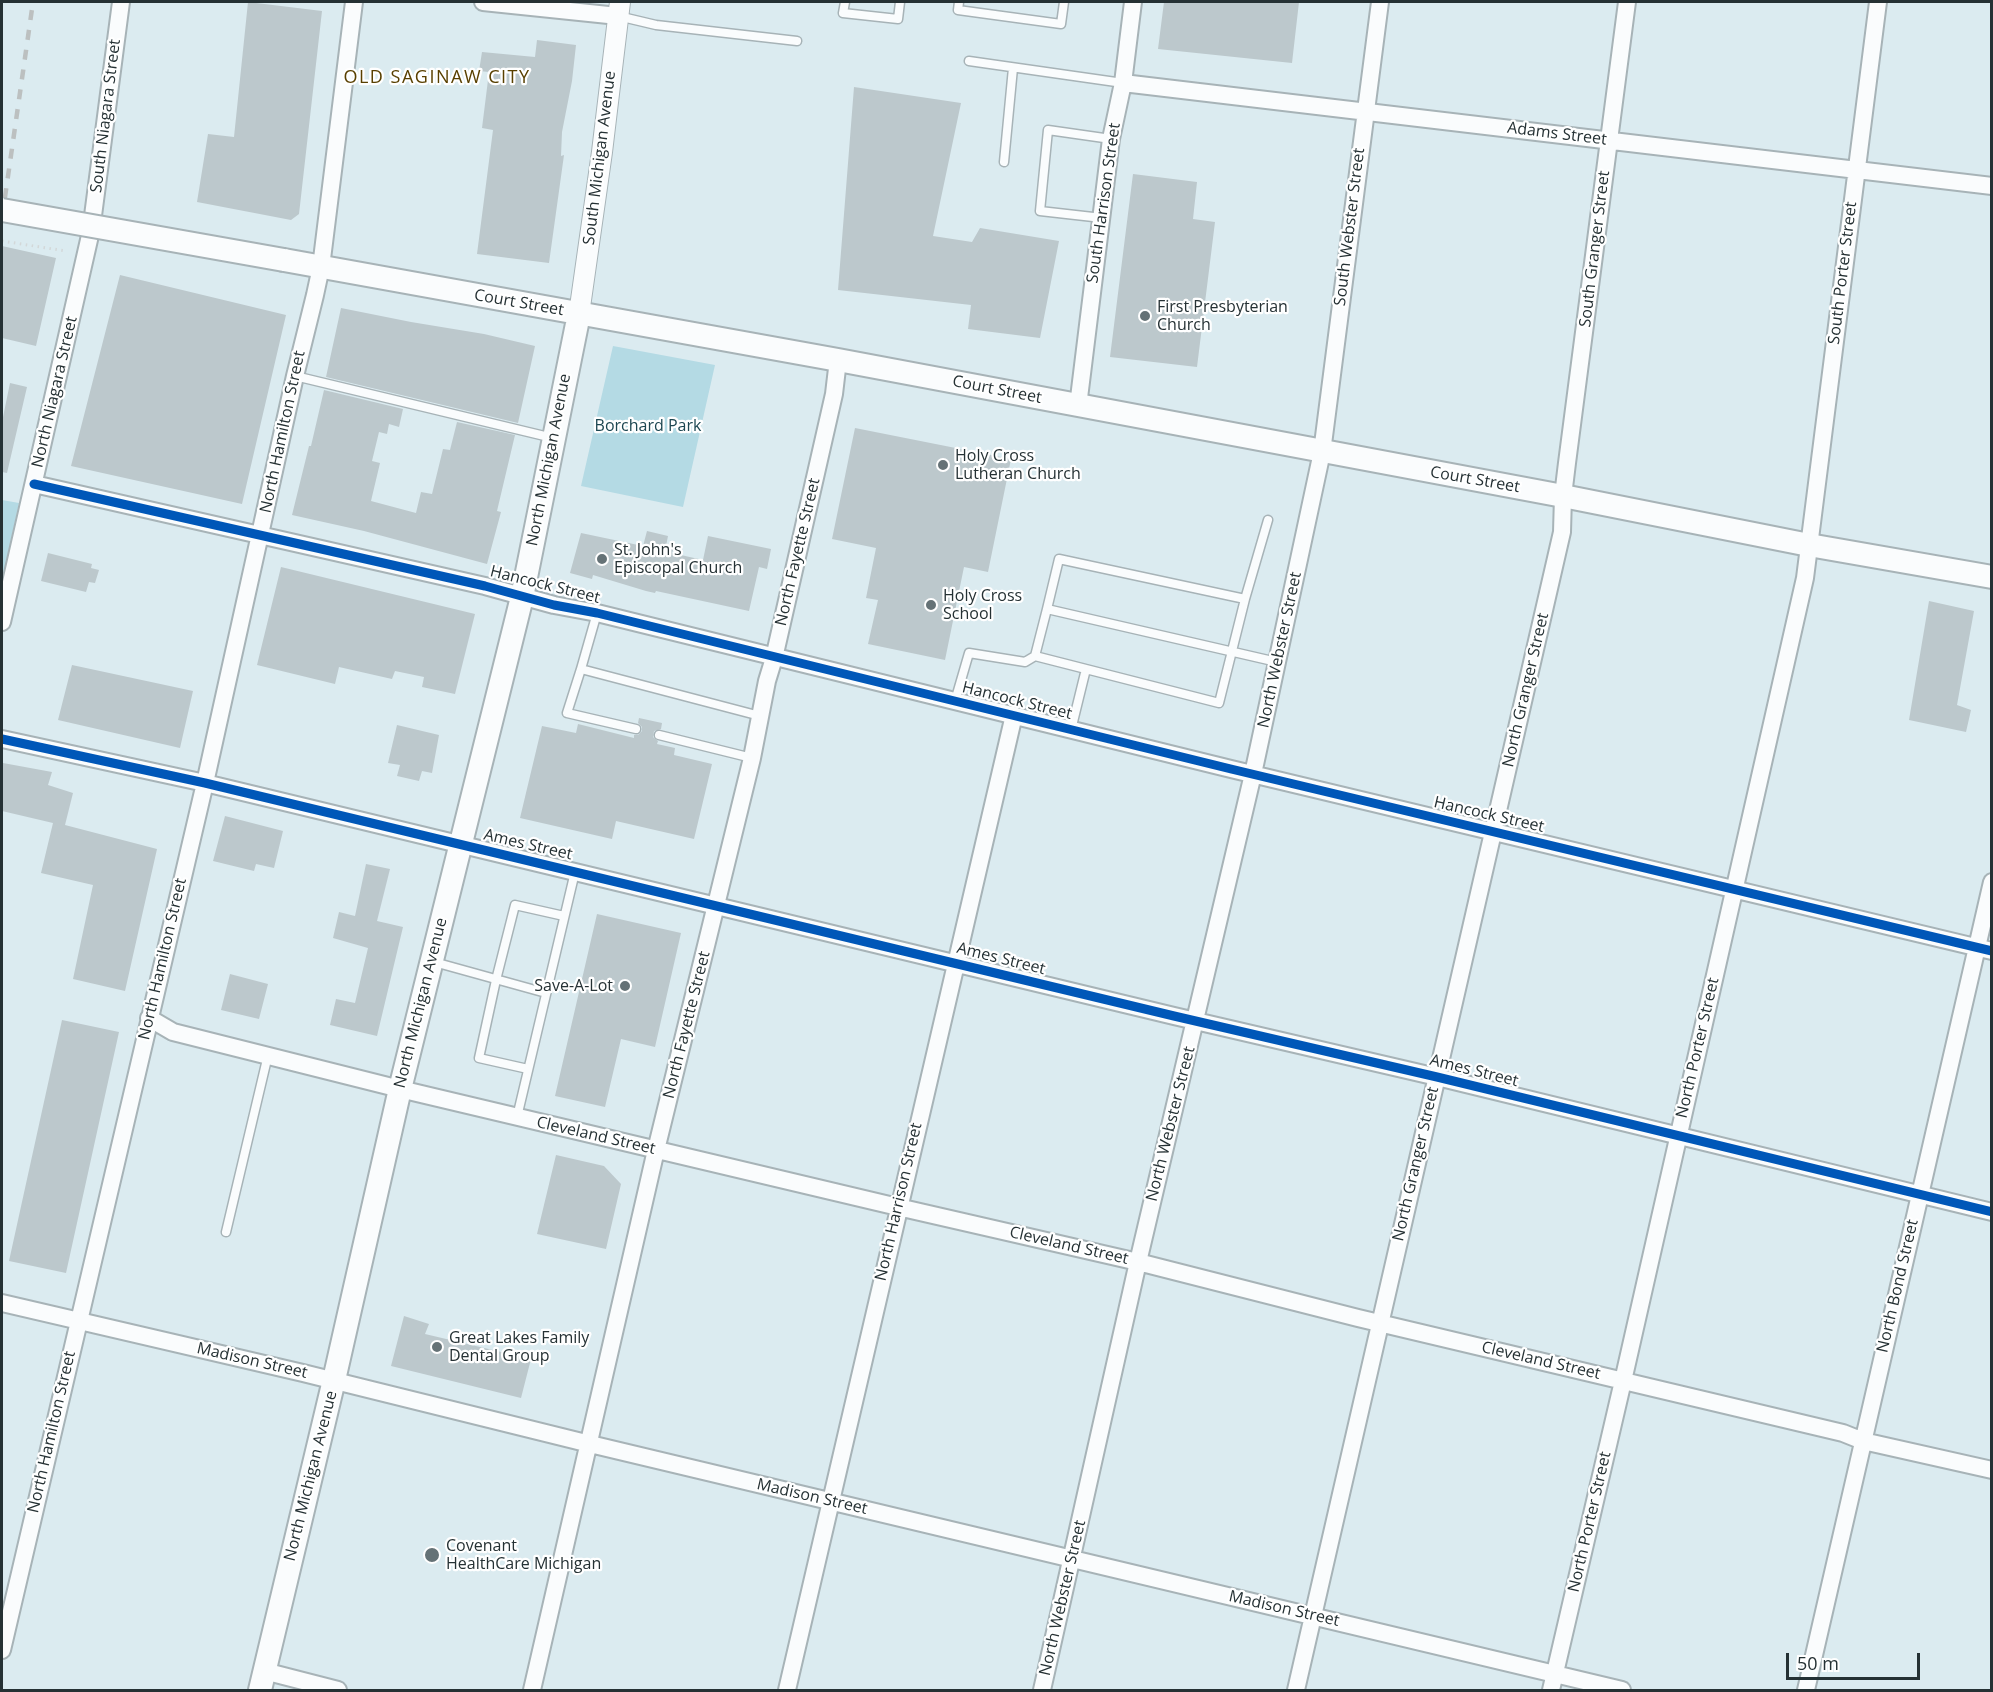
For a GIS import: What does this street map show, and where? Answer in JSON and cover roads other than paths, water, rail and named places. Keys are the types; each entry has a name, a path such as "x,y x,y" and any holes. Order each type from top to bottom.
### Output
{"main road":[{"name":"Court Street","path":"2,210 838,360 1563,496 1809,545 1992,577"},
{"name":"North Michigan Avenue","path":"262,1681 400,1089 522,597 579,314"}],"street":[{"name":"South Niagara Street","path":"91,231 121,2"},
{"name":"North Hamilton Street","path":"2,1650 205,783 321,267 354,2"},
{"path":"483,2 619,9"},
{"name":"South Harrison Street","path":"1078,406 1111,139 1123,83 1133,2"},
{"name":"South Webster Street","path":"1323,452 1380,2"},
{"name":"South Granger Street","path":"1563,496 1627,2"},
{"name":"South Porter Street","path":"1809,545 1878,2"},
{"name":"South Michigan Avenue","path":"579,314 619,9"},
{"name":"Adams Street","path":"1123,83 1992,186"},
{"name":"North Niagara Street","path":"2,622 91,231"},
{"name":"North Fayette Street","path":"532,1690 656,1150 752,758 834,393 838,360"},
{"name":"North Webster Street","path":"1042,1690 1138,1262 1253,774 1323,452"},
{"name":"Hancock Street","path":"34,484 485,586 522,597 597,613 774,658 1984,950"},
{"name":"North Granger Street","path":"1296,1690 1562,532 1563,496"},
{"name":"North Porter Street","path":"1552,1682 1735,890 1804,578 1809,545"},
{"name":"North Harrison Street","path":"787,1690 1014,715"},
{"name":"Ames Street","path":"2,739 205,783 1992,1212"},
{"name":"North Bond Street","path":"1806,1690 1919,1195 1984,950 1992,882"},
{"name":"Cleveland Street","path":"149,1018 173,1032 400,1089 1138,1262 1379,1323 1843,1433 1863,1441 1992,1470"},
{"name":"Madison Street","path":"2,1304 334,1380 590,1444 1313,1616 1552,1682 1622,1690"},
{"path":"262,1681 338,1690"}],"lane":[{"path":"845,2 843,13 897,19 900,2"},
{"path":"959,2 958,10 1062,24 1064,2"},
{"path":"619,9 656,25 797,40"},
{"path":"969,61 1123,83"},
{"path":"1004,162 1012,68"},
{"path":"1102,218 1040,211 1048,130 1111,139"},
{"path":"295,376 554,438"},
{"path":"1035,656 1220,703 1245,599 1268,520"},
{"path":"955,701 969,653 1025,662 1035,656 1059,559 1245,599"},
{"path":"1047,609 1278,663"},
{"path":"597,613 567,713 636,729"},
{"path":"580,669 760,716"},
{"path":"1071,730 1086,669"},
{"path":"659,735 752,758"},
{"path":"517,1117 575,872"},
{"path":"528,1069 479,1058 496,980 515,905 564,916"},
{"path":"431,962 546,993"},
{"path":"226,1232 268,1055"}],"railway":[{"path":"2,218 33,2"}],"place":[{"name":"First Presbyterian Church","path":"1145,316"},
{"name":"Holy Cross Lutheran Church","path":"943,465"},
{"name":"St. John's Episcopal Church","path":"602,559"},
{"name":"Holy Cross School","path":"931,605"},
{"name":"Save-A-Lot","path":"625,986"},
{"name":"Great Lakes Family Dental Group","path":"437,1347"},
{"name":"Covenant HealthCare Michigan","path":"432,1555"}],"district":[{"name":"OLD SAGINAW CITY","path":"437,78"}],"park label":[{"name":"Borchard Park","path":"648,426"}]}
